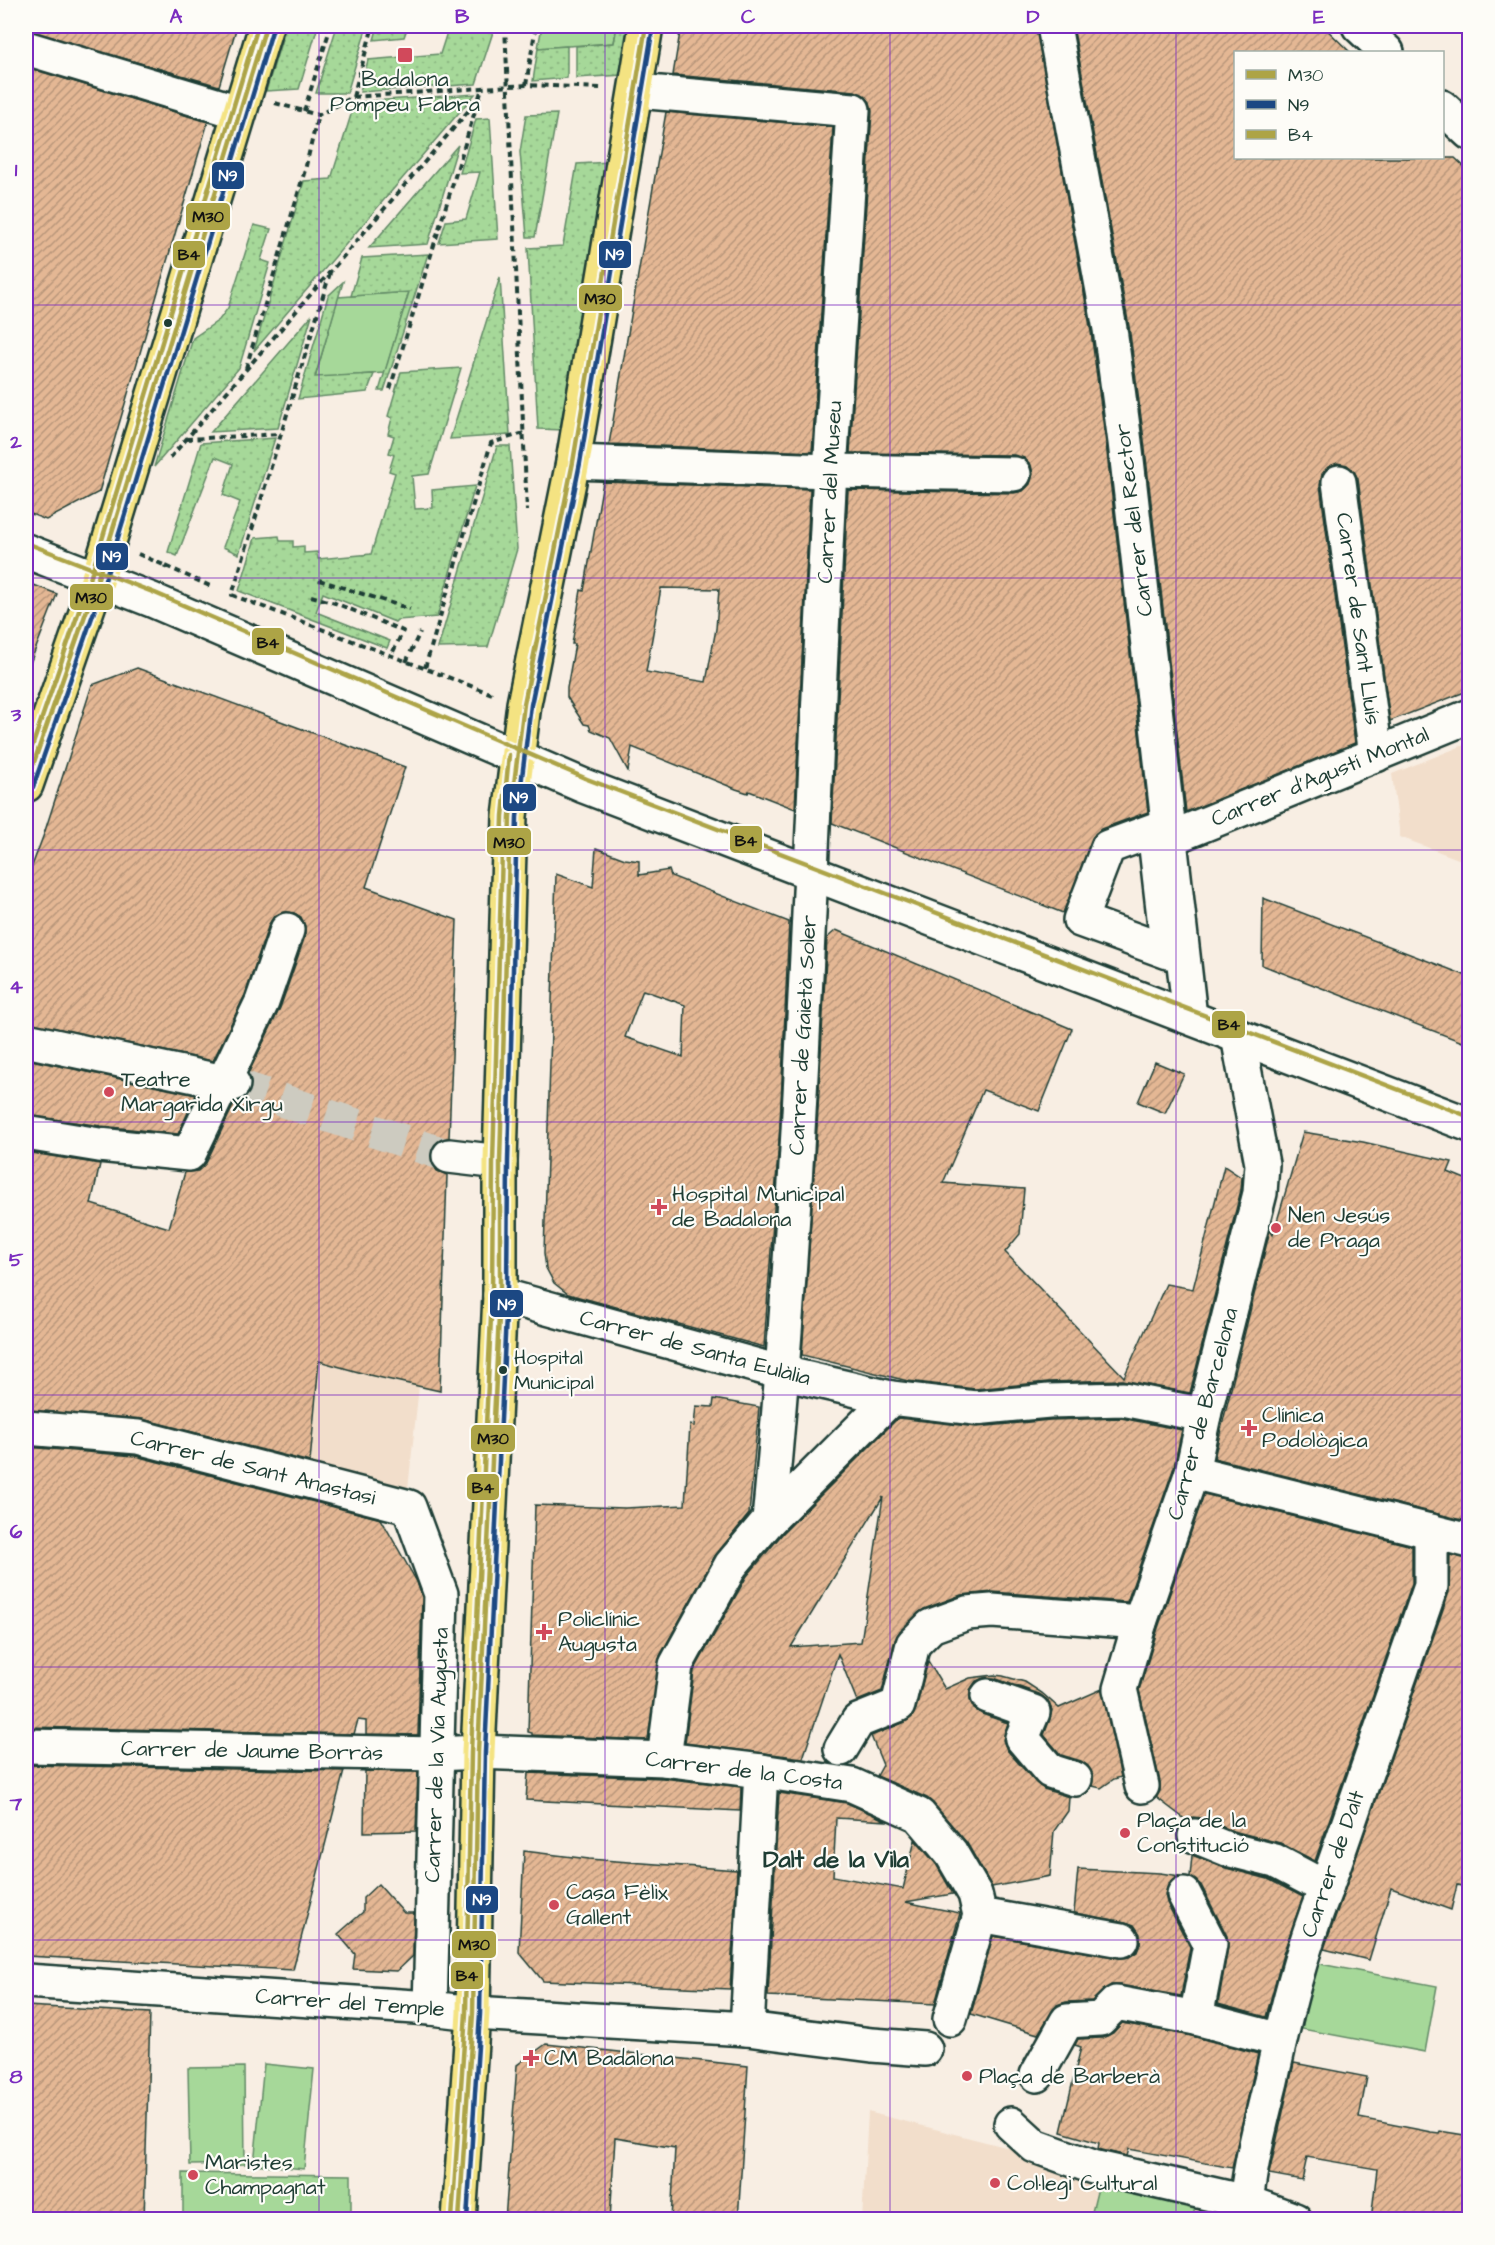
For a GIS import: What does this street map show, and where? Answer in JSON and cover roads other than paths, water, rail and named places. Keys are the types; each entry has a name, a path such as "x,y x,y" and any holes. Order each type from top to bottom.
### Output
{"main road":[{"path":"28,769 98,578 266,26"},
{"name":"Carrer de la Via Augusta","path":"459,2220 472,2013 478,1752 500,1295 500,1162 510,816 524,704 573,462 637,91 646,26"}],"street":[{"name":"Carrer del Rector","path":"1054,26 1110,329 1125,442 1190,1017"},
{"path":"1359,26 1386,51"},
{"path":"26,48 242,103"},
{"name":"Carrer del Museu","path":"637,91 854,110 830,471 812,873"},
{"path":"1444,108 1470,133"},
{"path":"573,462 830,471 1014,474"},
{"name":"Carrer de Sant Lluís","path":"1339,482 1376,755"},
{"path":"26,551 152,600 585,786 1470,1125"},
{"name":"Carrer d'Agustí Montal","path":"1171,838 1470,716"},
{"name":"Carrer de Gaietà Soler","path":"769,1520 789,1379 812,873"},
{"path":"26,1133 99,1145 189,1154 228,1083 262,1002 287,930"},
{"name":"Carrer de Barcelona","path":"1142,1786 1120,1689 1140,1622 1192,1472 1204,1415 1260,1193 1262,1164 1238,1036"},
{"path":"26,1040 228,1083"},
{"path":"449,1156 500,1162"},
{"name":"Carrer de Santa Eulàlia","path":"500,1295 789,1379 891,1398 975,1408 1049,1401 1123,1399 1204,1415"},
{"path":"664,1759 676,1665 731,1565 769,1520 891,1398"},
{"name":"Carrer de Sant Anastasi","path":"26,1428 138,1437 409,1507"},
{"path":"1192,1472 1470,1541"},
{"name":"Carrer de la Via Augusta","path":"409,1507 441,1594 430,2008"},
{"name":"Carrer de Dalt","path":"1246,2202 1249,2175 1280,2040 1309,1929 1326,1888 1431,1586 1431,1532"},
{"path":"841,1749 858,1721 898,1705 913,1644 931,1626 967,1613 992,1611 1140,1622"},
{"path":"988,1696 1033,1712 1022,1738 1050,1771 1075,1779"},
{"name":"Carrer de Jaume Borràs","path":"26,1746 437,1754 478,1752"},
{"name":"Carrer de la Costa","path":"478,1752 664,1759 761,1778 852,1785 919,1815 951,1853 975,1894 980,1915"},
{"path":"747,2029 761,1778"},
{"path":"1195,1836 1227,1850 1275,1861 1326,1888"},
{"path":"1184,1894 1210,1944 1196,2018"},
{"path":"950,2019 980,1915 1072,1929 1122,1940"},
{"name":"Carrer del Temple","path":"26,1981 430,2008 472,2013 747,2029 872,2045 925,2049"},
{"path":"1037,2075 1067,2021 1100,2019 1116,2003 1196,2018 1280,2040"},
{"path":"1011,2124 1035,2146 1044,2150 1205,2207 1246,2202 1284,2218"}],"tunnel":[{"path":"233,1084 449,1156"}],"place":[{"name":"Badalona Pompeu Fabra","path":"405,55"},
{"name":"Teatre Margarida Xirgu","path":"109,1092"},
{"name":"Hospital Municipal de Badalona","path":"659,1207"},
{"name":"Nen Jesús de Praga","path":"1276,1228"},
{"name":"Hospital Municipal","path":"503,1370"},
{"name":"Clínica Podològica","path":"1249,1428"},
{"name":"Policlínic Augusta","path":"544,1632"},
{"name":"Plaça de la Constitució","path":"1125,1833"},
{"name":"Casa Fèlix Gallent","path":"554,1905"},
{"name":"CM Badalona","path":"531,2058"},
{"name":"Plaça de Barberà","path":"967,2076"},
{"name":"Maristes Champagnat","path":"193,2175"},
{"name":"Col·legi Cultural","path":"995,2183"}],"district":[{"name":"Dalt de la Vila","path":"836,1860"}]}
